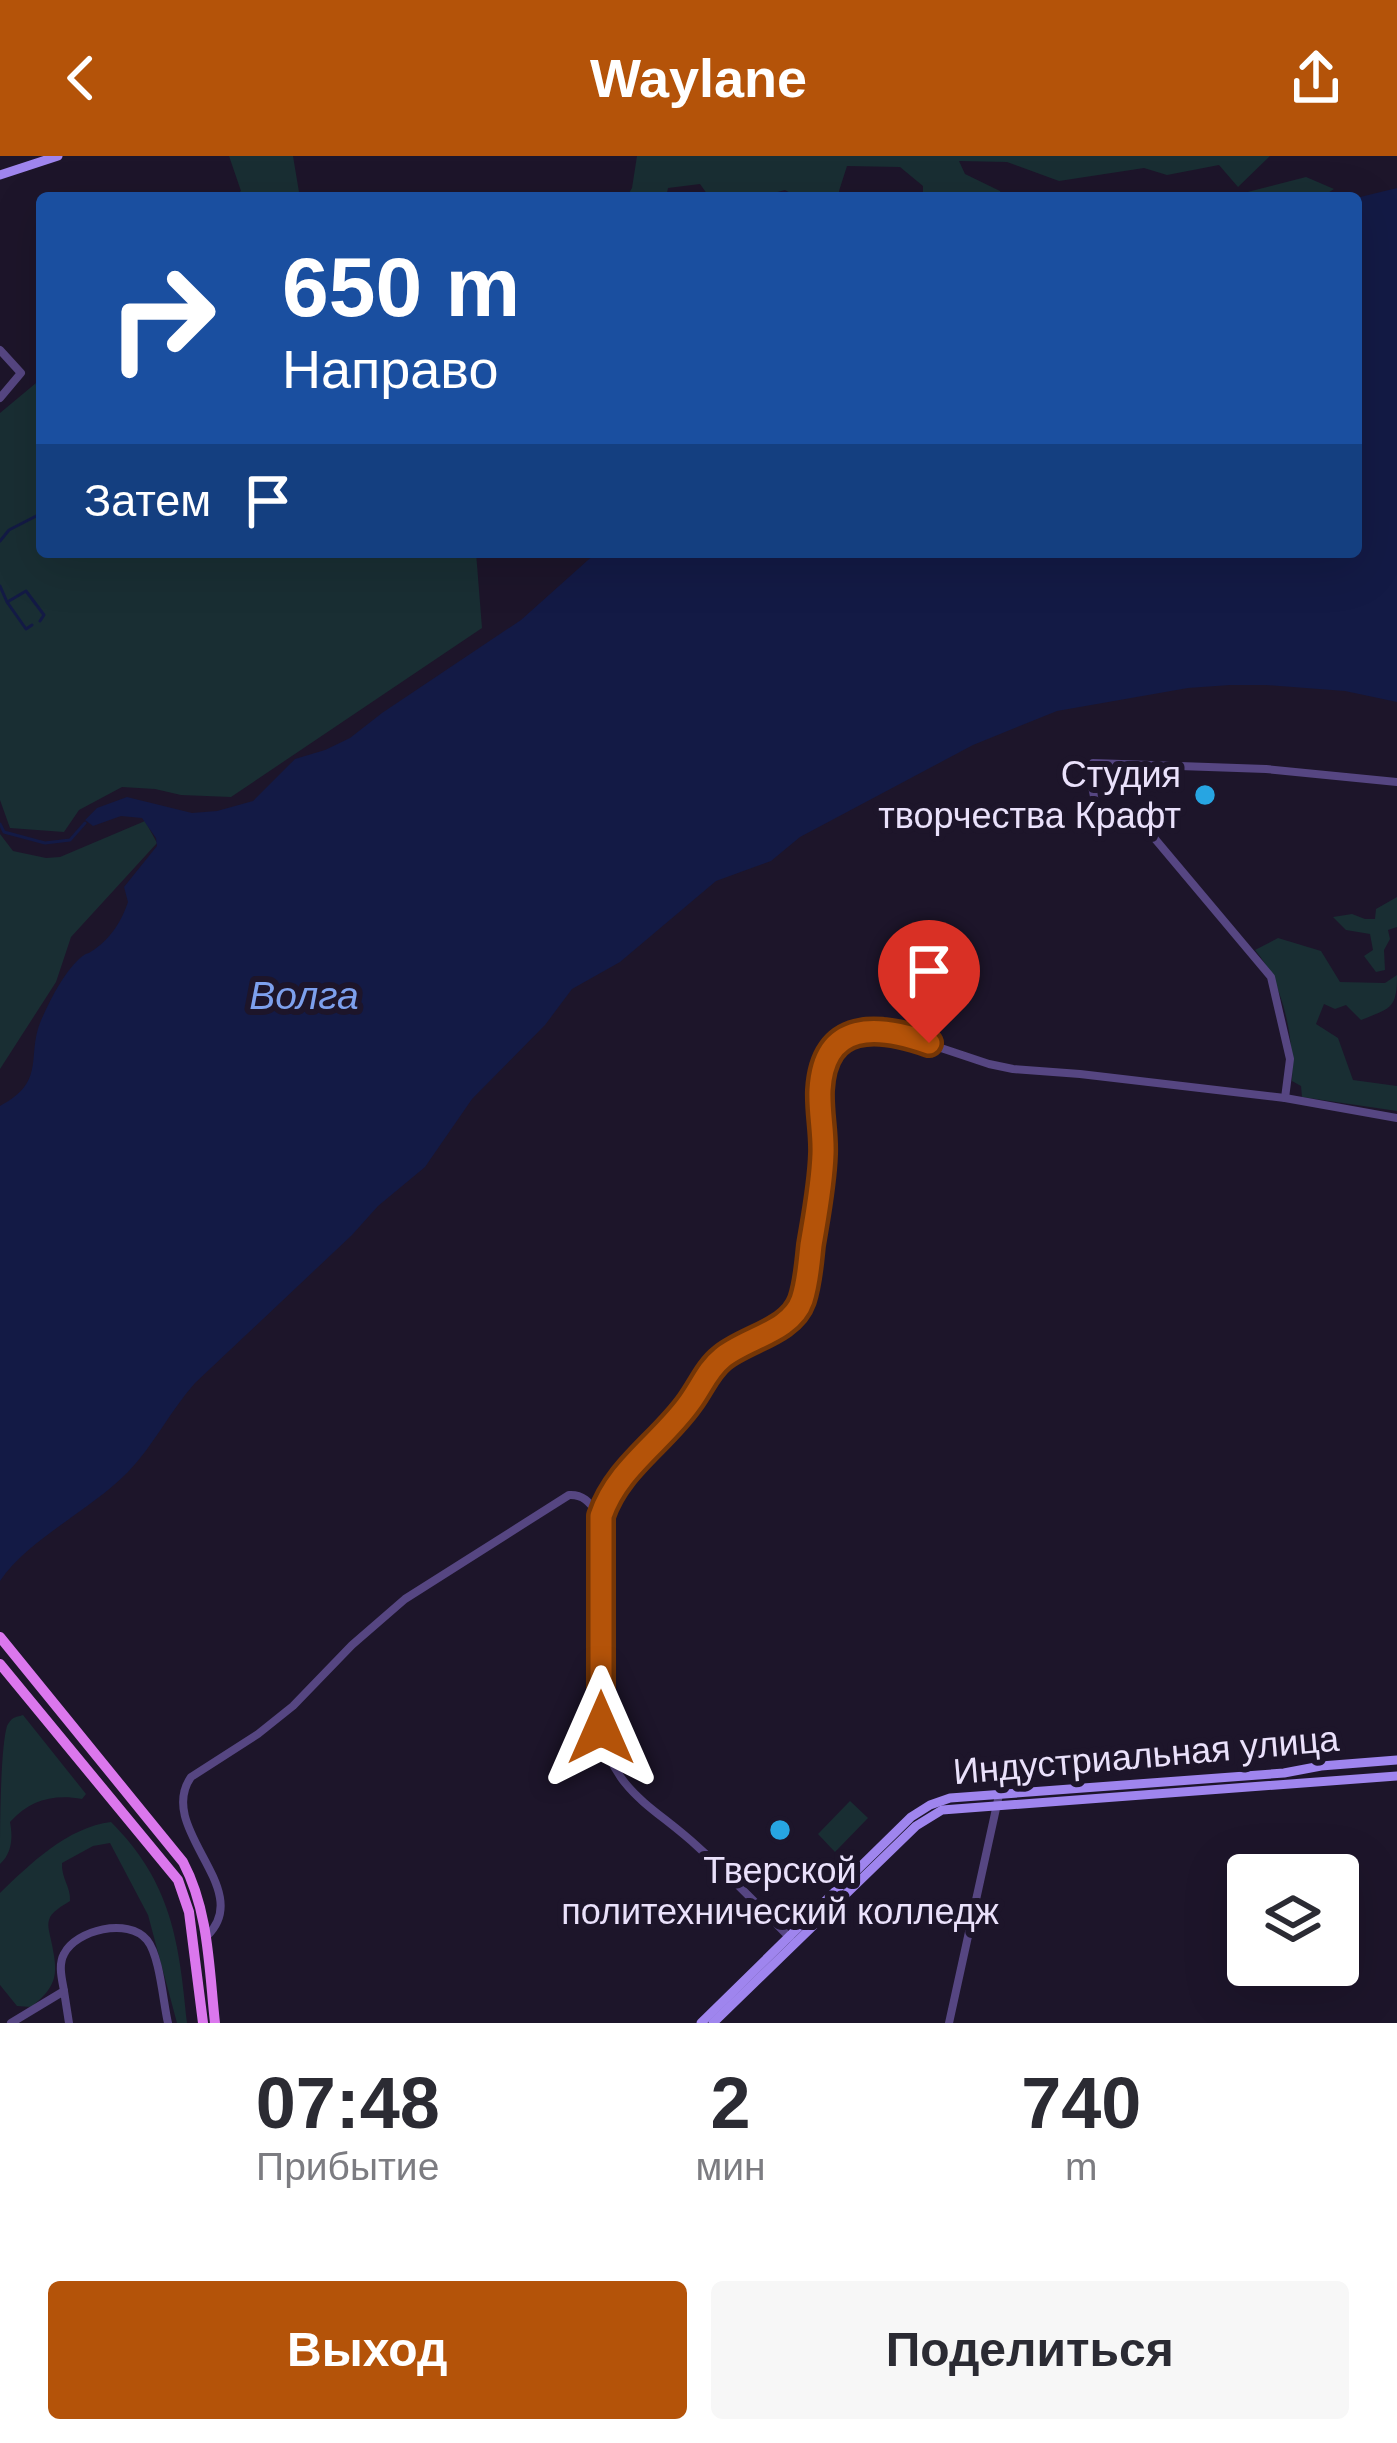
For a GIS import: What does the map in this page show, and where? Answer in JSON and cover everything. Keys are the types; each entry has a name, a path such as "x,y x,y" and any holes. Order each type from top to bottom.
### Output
{"main road":[{"path":"0,1637 183,1862 197,1894 215,2023"},
{"path":"0,1664 183,1890 203,2023"}],"street":[{"path":"0,175 58,156"},
{"path":"0,350 21,373 0,398"},
{"path":"1285,1099 1290,1059 1271,977 1145,827 1136,820 1101,813 1092,788 1093,763 1266,769 1397,782"},
{"path":"791,1939 706,1854 632,1793 608,1757 601,1728 601,1516 619,1480 689,1404 716,1363 787,1320 800,1304 821,1178 820,1102 822,1074 829,1058 847,1038 866,1030 905,1035 1013,1069 1285,1099 1397,1118"},
{"path":"205,1936 220,1918 220,1903 217,1886 183,1812 183,1791 191,1777 274,1722 352,1645 422,1587 569,1495 587,1500 601,1516"},
{"name":"Индустриальная улица","path":"701,2023 923,1820 949,1808 1397,1760"},
{"name":"Индустриальная улица","path":"998,1800 1397,1776"},
{"path":"949,2023 998,1800"},
{"path":"69,2023 60,1966 64,1953 79,1938 120,1926 146,1940 152,1950 168,2023"},
{"name":"Индустриальная улица","path":"713,2023 791,1939"},
{"path":"11,2023 64,1991"}],"green space":[{"path":"229,156 293,156 299,192 241,191"},
{"path":"637,156 1270,156 1238,187 1219,165 1167,175 1144,168 1059,181 1007,162 959,161 965,174 1000,192 923,192 923,186 900,167 847,166 839,192 706,192 700,184 668,188 667,192 630,192"},
{"path":"1306,177 1334,189 1329,192 1247,192"},
{"path":"36,383 36,558 476,558 482,628 231,797 122,787 79,810 64,832 10,828 0,800 0,413"},
{"path":"145,821 157,843 71,937 56,982 0,1069 0,834 13,851 60,857"},
{"path":"1397,897 1397,927 1388,930 1385,970 1376,972 1364,956 1373,950 1370,934 1346,930 1333,917 1352,914 1375,919 1376,909"},
{"path":"1278,938 1321,951 1340,982 1385,983 1397,975 1396,995 1386,1009 1361,1020 1346,1005 1335,1009 1324,1004 1316,1024 1338,1038 1353,1080 1397,1086 1397,1111 1302,1097 1301,1086 1292,1081 1289,1030 1280,995 1255,950"},
{"path":"23,1715 86,1794 82,1799 43,1800 18,1814 10,1822 11,1845 0,1864 5,1738 11,1720"},
{"path":"850,1801 868,1818 835,1852 818,1834"},
{"path":"111,1822 160,1891 176,1940 187,2023 177,2023 148,1915 110,1843 93,1846 62,1863 70,1901 49,1920 55,1970 47,1992 31,2007 17,2006 0,1985 0,1893 65,1839"}],"water":[{"name":"Волга","path":"1397,188 1397,702 1345,691 1230,685 1057,711 973,745 800,837 771,861 716,881 620,962 572,989 545,1025 472,1099 425,1167 378,1206 195,1383 128,1472 26,1552 0,1581 0,1106 30,1076 38,1030 58,986 79,959 101,945 115,928 128,902 124,887 157,846 142,818 121,816 93,826 85,820 97,808 127,797 192,813 253,801 295,759 350,738 521,620 590,558 1362,558 1362,197"}],"waterway":[{"path":"0,541 9,530 36,516"},
{"path":"0,586 26,629 32,625"},
{"path":"9,601 26,591 44,615 40,621"},
{"path":"0,824 4,832 45,843 70,840 85,823"}],"place":[{"name":"Студия творчества Крафт","path":"1205,795"},
{"name":"Тверской политехнический колледж","path":"780,1830"}],"route":[{"path":"601,1728 601,1516 606,1502 622,1476 689,1404 716,1363 787,1320 800,1304 821,1178 822,1074 834,1050 866,1030 929,1043"}]}
